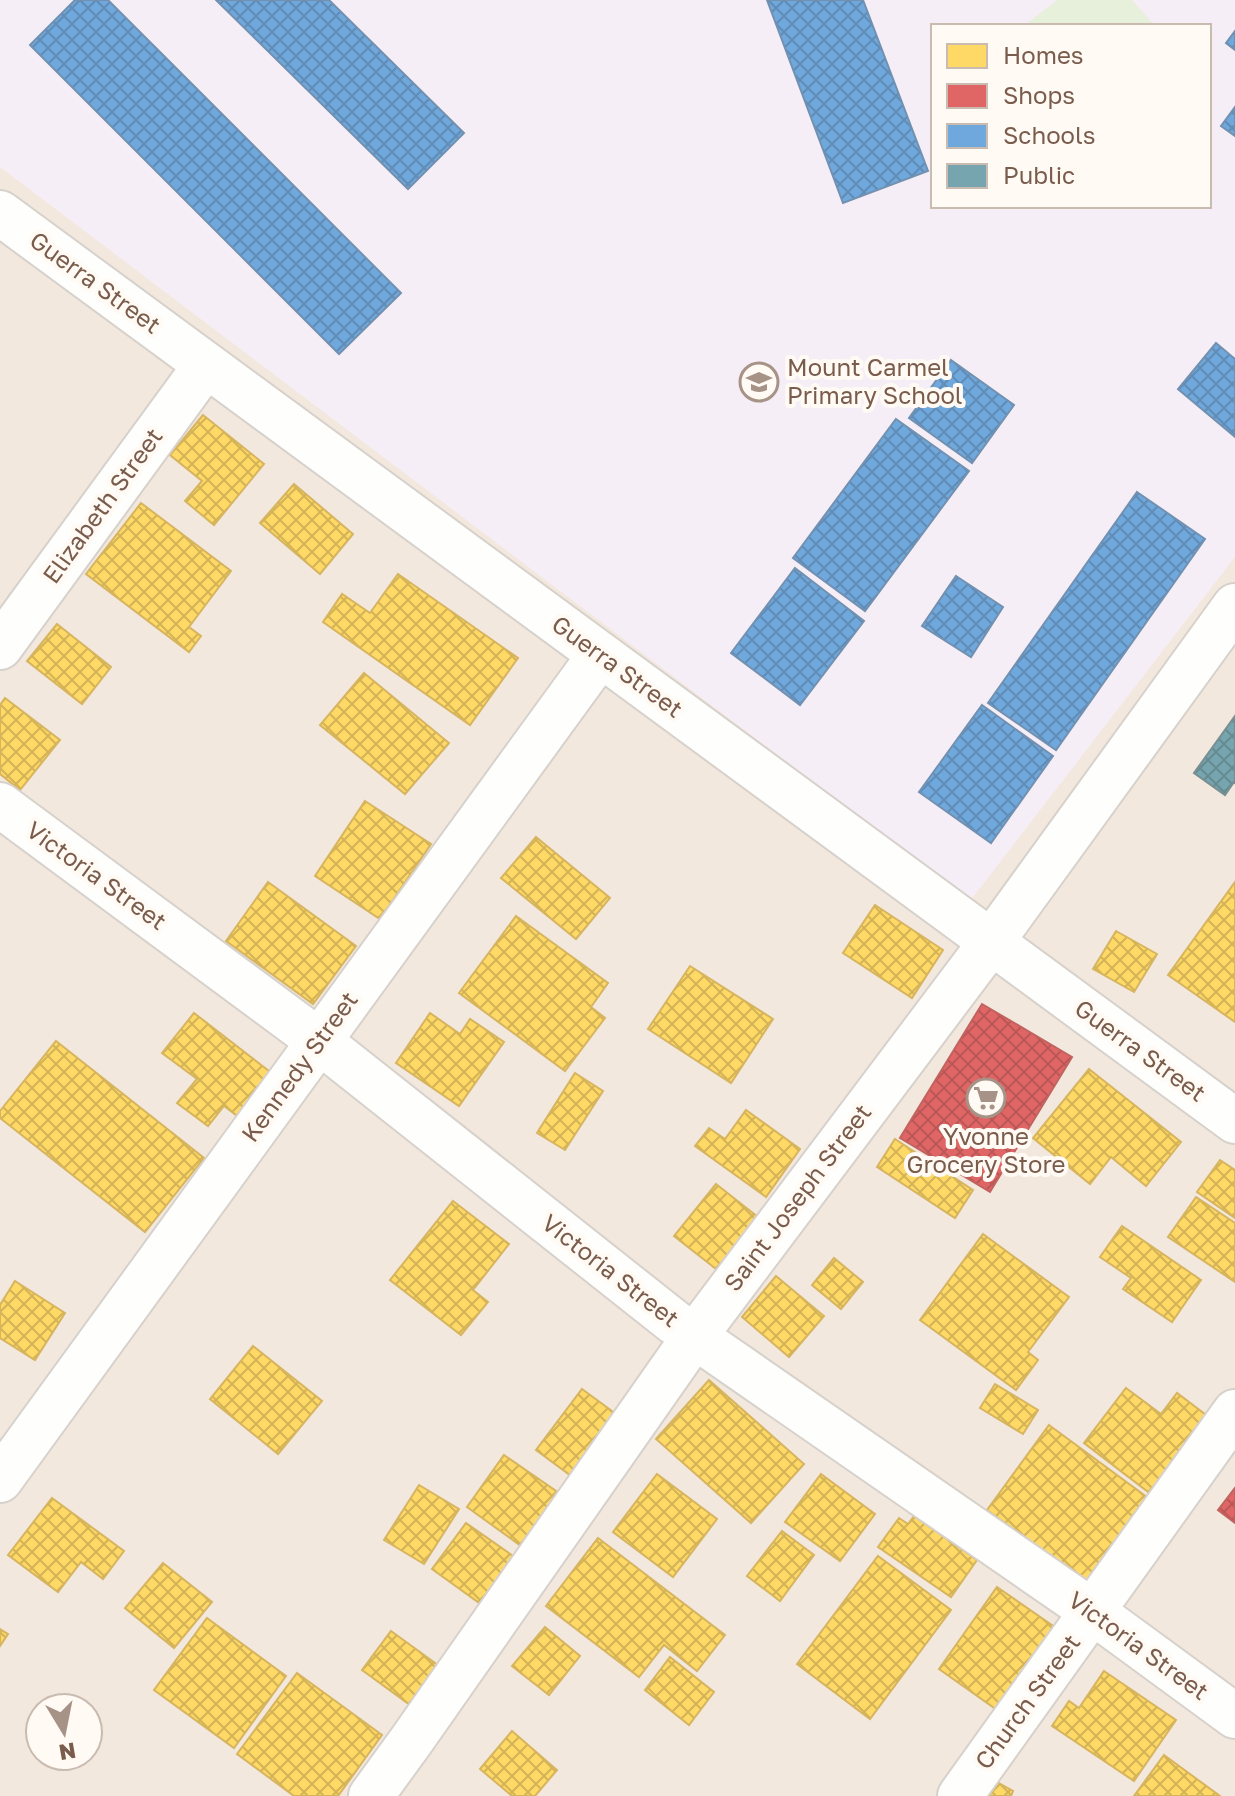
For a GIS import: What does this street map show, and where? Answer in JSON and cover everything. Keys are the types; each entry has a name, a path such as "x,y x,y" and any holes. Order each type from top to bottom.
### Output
{"street":[{"name":"Guerra Street","path":"0,213 1235,1121"},
{"name":"Elizabeth Street","path":"0,647 206,365"},
{"name":"Saint Joseph Street","path":"371,1796 694,1337 992,941 1235,606"},
{"name":"Kennedy Street","path":"0,1480 600,655"},
{"name":"Victoria Street","path":"0,805 319,1041 694,1337 1093,1612 1235,1716"},
{"name":"Church Street","path":"960,1796 1235,1412"}],"shaded area":[{"path":"0,0 1235,0 1235,1796 0,1796"},
{"name":"Mount Carmel Primary School","path":"0,0 1235,0 1235,557 970,901 0,167"}],"green space":[{"path":"1057,0 1132,0 1153,24 1027,24"}],"building: Homes":[{"path":"203,415 264,464 214,525 185,501 202,481 170,455"},
{"path":"294,484 353,534 320,574 260,523"},
{"path":"141,503 231,571 189,627 201,636 189,652 86,574"},
{"path":"398,574 518,658 470,725 323,622 342,594 370,613"},
{"path":"57,624 111,667 82,704 27,661"},
{"path":"364,673 449,743 405,794 320,725"},
{"path":"5,698 60,740 20,790 0,774 0,705"},
{"path":"365,801 431,844 380,919 315,876"},
{"path":"536,837 610,898 576,939 501,878"},
{"path":"268,882 356,946 313,1004 226,941"},
{"path":"1235,882 1235,1022 1168,975"},
{"path":"875,905 943,950 912,998 843,953"},
{"path":"516,916 608,983 591,1007 605,1018 565,1071 459,993"},
{"path":"1116,931 1157,954 1134,992 1093,969"},
{"path":"690,966 773,1019 731,1083 648,1029"},
{"path":"194,1013 278,1078 244,1121 224,1106 208,1126 177,1103 197,1079 162,1053"},
{"path":"430,1013 460,1034 470,1019 504,1042 459,1106 396,1063"},
{"path":"56,1041 204,1158 145,1232 0,1118 0,1111"},
{"path":"1089,1069 1181,1142 1146,1186 1111,1157 1090,1184 1033,1138"},
{"path":"575,1073 603,1091 565,1150 537,1133"},
{"path":"746,1110 800,1149 766,1197 695,1146 709,1128 725,1139"},
{"path":"895,1139 973,1190 955,1218 877,1167"},
{"path":"1220,1160 1235,1170 1235,1218 1197,1192"},
{"path":"716,1184 767,1224 725,1276 674,1236"},
{"path":"1196,1197 1235,1223 1235,1282 1168,1237"},
{"path":"453,1201 509,1244 473,1290 488,1302 461,1335 390,1280"},
{"path":"1122,1226 1201,1280 1172,1322 1123,1289 1131,1278 1100,1257"},
{"path":"983,1234 1069,1297 1028,1352 1038,1360 1016,1390 920,1320"},
{"path":"834,1258 863,1282 841,1309 812,1285"},
{"path":"776,1276 824,1316 789,1357 742,1317"},
{"path":"15,1281 65,1313 35,1360 0,1338 0,1305"},
{"path":"253,1346 322,1401 278,1454 210,1399"},
{"path":"709,1380 804,1464 751,1523 656,1439"},
{"path":"995,1384 1038,1410 1023,1434 980,1408"},
{"path":"1126,1388 1161,1414 1177,1393 1218,1424 1160,1501 1084,1443"},
{"path":"582,1389 620,1417 574,1478 536,1450"},
{"path":"1049,1425 1159,1506 1097,1590 987,1510"},
{"path":"504,1455 559,1493 521,1546 467,1507"},
{"path":"657,1474 717,1519 673,1577 613,1532"},
{"path":"821,1474 875,1514 840,1561 785,1522"},
{"path":"419,1485 459,1509 424,1564 384,1540"},
{"path":"52,1498 124,1551 103,1579 81,1562 58,1592 8,1555"},
{"path":"914,1516 977,1560 951,1597 878,1547 899,1518 908,1524"},
{"path":"466,1523 516,1558 482,1605 432,1569"},
{"path":"782,1531 814,1555 780,1601 747,1576"},
{"path":"598,1538 725,1635 697,1671 664,1645 639,1677 546,1606"},
{"path":"878,1556 951,1610 870,1719 797,1664"},
{"path":"163,1563 212,1602 174,1648 125,1608"},
{"path":"997,1587 1059,1630 1000,1712 939,1669"},
{"path":"207,1618 286,1676 234,1748 154,1690"},
{"path":"545,1627 580,1656 549,1695 512,1666"},
{"path":"0,1629 8,1634 0,1646"},
{"path":"391,1631 446,1671 417,1710 362,1670"},
{"path":"670,1657 714,1692 689,1725 645,1690"},
{"path":"1104,1671 1176,1720 1134,1781 1052,1726 1069,1701 1079,1708"},
{"path":"297,1673 382,1735 338,1796 294,1796 237,1754"},
{"path":"512,1731 557,1770 535,1796 512,1796 480,1769"},
{"path":"1164,1755 1220,1796 1134,1796"},
{"path":"997,1782 1013,1791 1011,1796 988,1796"}],"building: Shops":[{"name":"Yvonne Grocery Store","path":"982,1004 1072,1057 990,1192 900,1138"},
{"path":"1235,1488 1235,1523 1218,1510"}],"building: Schools":[{"path":"75,0 108,0 401,293 339,354 30,45"},
{"path":"216,0 329,0 464,133 408,189"},
{"path":"767,0 863,0 928,171 843,203"},
{"path":"1235,31 1235,50 1226,43"},
{"path":"1235,107 1235,136 1221,126"},
{"path":"1216,343 1235,359 1235,437 1178,389"},
{"path":"951,360 1014,405 972,463 909,418"},
{"path":"896,419 969,471 865,611 793,558"},
{"path":"1137,492 1205,539 1056,750 988,703"},
{"path":"795,568 864,621 800,705 731,653"},
{"path":"956,576 1003,607 971,657 922,626"},
{"path":"982,705 1053,756 991,843 919,792"}],"building: Public":[{"path":"1235,716 1235,783 1225,795 1194,773"}],"place":[{"name":"Mount Carmel Primary School","path":"759,382"},
{"name":"Yvonne Grocery Store","path":"986,1098"}]}
